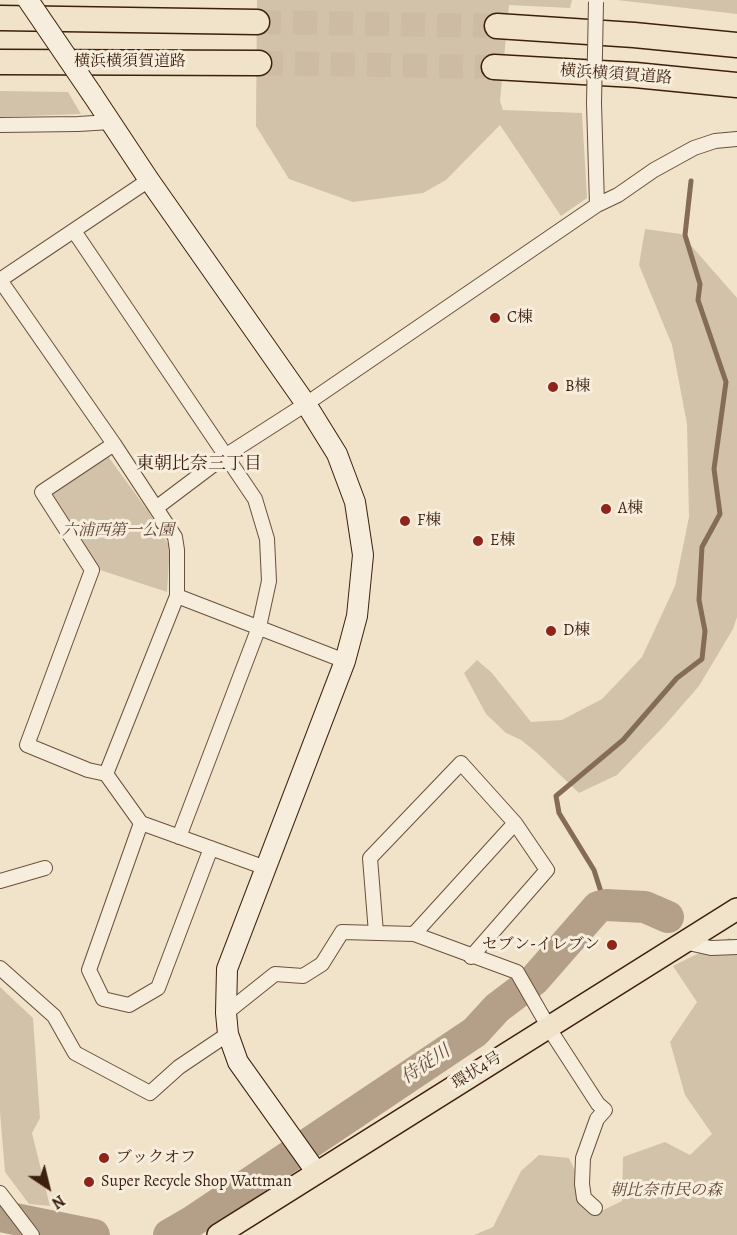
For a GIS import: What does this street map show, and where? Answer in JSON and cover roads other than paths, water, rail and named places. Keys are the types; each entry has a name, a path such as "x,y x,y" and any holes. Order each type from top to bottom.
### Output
{"highway":[{"path":"0,18 257,22"},
{"path":"496,26 634,35 737,45"},
{"name":"横浜横須賀道路","path":"0,62 260,63"},
{"name":"横浜横須賀道路","path":"494,67 635,75 737,85"}],"main road":[{"name":"環状4号","path":"218,1235 737,909"}],"street":[{"path":"28,0 149,180 306,404 337,454 356,502 363,555 357,616 345,661 227,969 228,1034 238,1062 317,1173"},
{"path":"596,1 594,103 597,205"},
{"path":"0,125 111,122"},
{"path":"156,508 225,456 306,404 597,205 618,195 654,170 694,148 715,141 737,139"},
{"path":"106,774 177,596 175,537 114,444 0,280 149,180"},
{"path":"74,231 255,499 267,539 269,581 259,627 178,837"},
{"path":"114,444 42,492 92,570 27,745 88,770 106,774 141,824 266,868"},
{"path":"177,596 345,661"},
{"path":"376,933 370,858 461,763 515,823 547,870 471,957"},
{"path":"414,934 515,823"},
{"path":"141,824 89,969 103,999 129,1005 158,988 211,848"},
{"path":"0,881 45,868"},
{"path":"226,1013 275,974 303,976 322,964 342,932 414,934 471,957 517,972 552,1033 598,1104 605,1110 597,1119 584,1158 582,1184 585,1198 595,1208"},
{"path":"684,942 711,948 737,947"},
{"path":"0,968 54,1016 75,1053 150,1094 179,1067 228,1034"},
{"path":"0,1193 32,1235"}],"waterway":[{"path":"598,907 601,892 594,870 559,813 556,796 623,740 677,678 702,659 705,631 699,600 702,547 720,514 714,469 726,382 698,300 700,284 685,235 691,181"},
{"name":"侍従川","path":"169,1235 475,1032 497,1008 534,980 598,907 606,905 645,907 668,917"},
{"name":"侍従川","path":"0,1216 94,1235"}],"tunnel":[{"path":"257,22 497,26"},
{"path":"259,63 494,67"}],"place":[{"name":"C棟","path":"495,318"},
{"name":"B棟","path":"553,387"},
{"name":"A棟","path":"606,509"},
{"name":"F棟","path":"405,521"},
{"name":"E棟","path":"478,541"},
{"name":"D棟","path":"551,631"},
{"name":"セブン-イレブン","path":"612,945"},
{"name":"ブックオフ","path":"104,1158"},
{"name":"Super Recycle Shop Wattman","path":"89,1182"}],"district":[{"name":"東朝比奈三丁目","path":"199,465"}],"park label":[{"name":"六浦西第一公園","path":"118,531"},
{"name":"朝比奈市民の森","path":"666,1191"}]}
